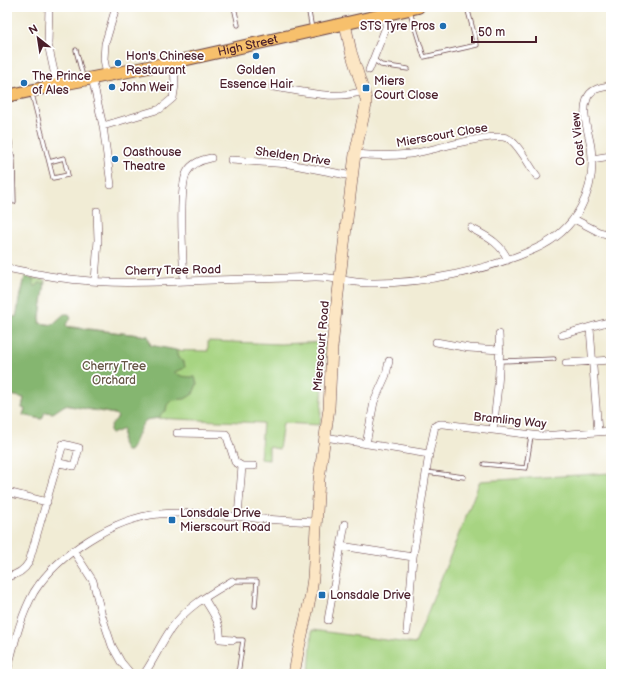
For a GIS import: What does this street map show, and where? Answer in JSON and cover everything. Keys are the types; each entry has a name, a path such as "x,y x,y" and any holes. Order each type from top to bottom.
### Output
{"main road":[{"name":"High Street","path":"7,96 174,62 413,8"}],"street":[{"path":"49,7 48,44 57,85"},
{"path":"107,75 104,59 105,44 116,7"},
{"path":"369,70 386,27 383,14"},
{"name":"Mierscourt Road","path":"294,674 310,598 314,568 319,479 330,403 332,348 355,154 366,110 366,99 351,52 345,23"},
{"path":"103,126 160,109 173,98 175,85 174,62"},
{"path":"88,79 103,126 111,185"},
{"name":"Oast View","path":"340,280 358,283 371,283 411,280 477,269 508,260 545,244 556,237 580,211 589,191 592,159 586,115 586,101 592,92 598,88 611,86"},
{"path":"273,87 330,96 348,95 363,91"},
{"name":"Mierscourt Close","path":"355,154 398,155 431,150 483,138 501,137 514,143 537,176"},
{"path":"592,159 611,156"},
{"path":"184,281 182,221 184,179 190,167 200,161 211,158"},
{"name":"Shelden Drive","path":"231,160 289,164 352,176"},
{"path":"95,281 98,240 97,211"},
{"path":"574,219 598,232 611,235"},
{"path":"471,228 496,243 504,252 508,260"},
{"name":"Cherry Tree Road","path":"7,268 52,277 95,281 135,282 320,277 340,280"},
{"path":"562,336 611,321"},
{"path":"590,328 598,432"},
{"path":"493,430 500,361 499,334"},
{"path":"436,342 470,348 500,350"},
{"path":"566,363 611,360"},
{"path":"366,444 374,402 386,375 389,361"},
{"name":"Bramling Way","path":"406,631 412,582 413,557 433,429 437,424 531,436 611,431"},
{"path":"177,433 226,434 235,462 242,466 254,466"},
{"path":"325,437 429,454"},
{"path":"7,577 22,571 29,562 59,463"},
{"path":"238,517 242,466"},
{"path":"7,492 47,502"},
{"path":"7,672 10,651 22,619 35,592 50,573 73,550 107,530 150,515 164,513 187,513 316,522"},
{"path":"328,620 345,524"},
{"path":"341,546 413,557"},
{"path":"73,550 93,581 112,646 121,662 131,674"},
{"path":"144,674 177,621 204,598 232,581"},
{"path":"204,598 218,623 221,631 220,639 232,640"}],"lane":[{"path":"234,7 238,25"},
{"path":"308,7 313,30"},
{"path":"413,8 424,58 477,45 467,7"},
{"path":"76,50 88,79"},
{"path":"374,59 381,65 408,69"},
{"path":"31,91 53,178 68,175 64,158 49,162"},
{"path":"7,124 13,160 14,202"},
{"path":"500,361 554,359"},
{"path":"484,464 526,468 531,436"},
{"path":"426,472 464,477"},
{"path":"232,581 257,581 256,606"},
{"path":"232,640 243,640 238,674"}],"green space":[{"name":"Cherry Tree Orchard","path":"25,277 45,280 39,323 148,336 152,350 208,351 208,341 280,344 326,342 320,425 283,423 279,449 269,447 269,460 260,459 263,423 132,417 47,402 42,419 23,415 25,409 22,408 24,398 7,394 7,321 15,321"},
{"path":"25,277 33,278 34,286 37,286 39,283 45,283 39,323 52,325 64,314 69,314 71,319 66,324 67,327 148,336 150,345 176,350 178,358 184,362 185,367 174,372 181,376 195,377 197,384 193,394 185,399 172,400 167,405 166,411 162,413 159,418 146,420 129,451 126,451 122,443 123,429 111,434 109,432 111,425 118,417 115,414 65,405 53,413 45,412 42,419 23,415 25,409 22,408 24,398 7,394 7,316 16,317"},
{"path":"611,473 611,674 309,674 312,630 415,644 480,481"}],"place":[{"name":"STS Tyre Pros","path":"443,26"},
{"name":"Golden Essence Hair","path":"256,56"},
{"name":"Hon's Chinese Restaurant","path":"118,63"},
{"name":"The Prince of Ales","path":"24,83"},
{"name":"John Weir","path":"112,87"},
{"name":"Miers Court Close","path":"366,88"},
{"name":"Oasthouse Theatre","path":"115,159"},
{"name":"Lonsdale Drive Mierscourt Road","path":"172,520"},
{"name":"Lonsdale Drive","path":"322,595"}]}
